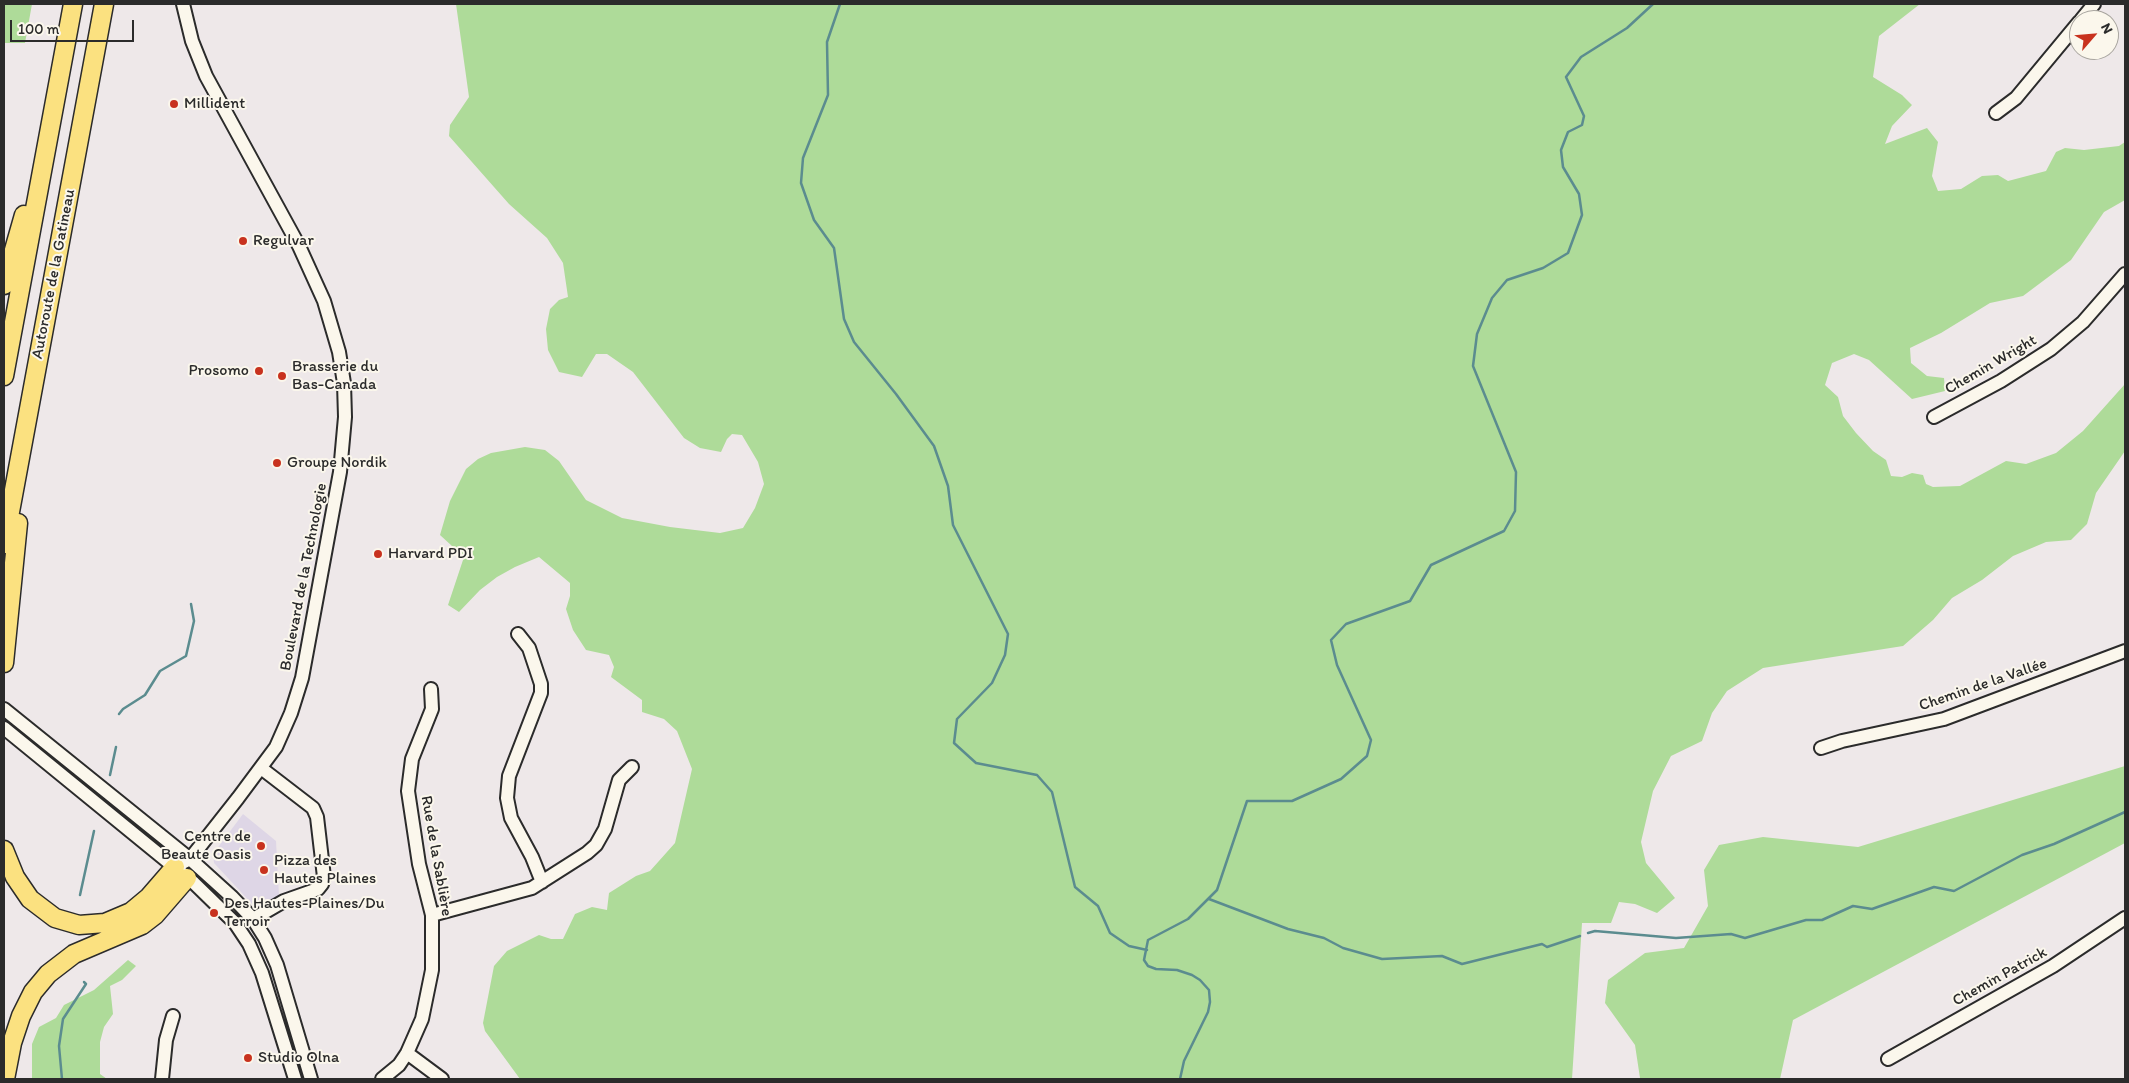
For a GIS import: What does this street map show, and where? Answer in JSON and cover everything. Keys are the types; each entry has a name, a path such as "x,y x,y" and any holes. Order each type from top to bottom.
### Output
{"highway":[{"name":"Autoroute de la Gatineau","path":"4,376 73,4"},
{"name":"Autoroute de la Gatineau","path":"4,544 104,4"},
{"path":"4,284 52,116"},
{"path":"4,663 25,425"},
{"path":"4,850 14,877 30,899 50,915 74,924 106,923 131,912 184,868"},
{"path":"5,1079 12,1043 21,1016 34,992 48,974 74,954 142,926 155,915 184,868"}],"street":[{"name":"Boulevard de la Technologie","path":"182,4 192,41 209,82 317,282 333,327 344,383 345,417 342,456 302,678 284,732 261,768 184,868"},
{"path":"1996,113 2016,98 2069,34"},
{"name":"Chemin Wright","path":"1934,417 2001,381 2051,349 2088,316 2125,274"},
{"path":"518,634 529,648 541,684 541,693 509,776 507,798 511,818 532,857 542,882"},
{"name":"Chemin de la Vallée","path":"1821,748 1842,741 1944,719 2125,651"},
{"name":"Rue de la Sablière","path":"382,1079 400,1065 407,1053 422,1019 430,983 433,957 432,915 419,864 408,792 412,759 432,709 431,689"},
{"path":"4,709 44,742 184,868 220,906 249,944 268,989 295,1079"},
{"path":"4,728 184,868 232,897 252,918 265,938 277,965 311,1079"},
{"path":"432,915 522,892 542,882 588,853 596,845 605,829 619,780 632,767"},
{"path":"252,918 284,901 318,889 324,877 316,817 313,808 261,768"},
{"name":"Chemin Patrick","path":"1888,1059 2053,966 2125,918"},
{"path":"162,1079 166,1040 173,1016"},
{"path":"407,1053 442,1079"}],"shaded area":[{"path":"243,814 276,841 279,896 260,906 254,906 214,863 213,854"}],"green space":[{"path":"4,4 32,4 25,43 4,43"},
{"path":"456,4 1920,4 1879,36 1873,77 1902,95 1912,105 1892,126 1885,144 1927,128 1938,142 1932,176 1938,191 1961,189 1982,176 1998,175 2008,181 2046,171 2056,152 2065,148 2084,150 2119,146 2125,142 2125,200 2104,212 2071,260 2023,296 1990,303 1941,333 1910,348 1911,363 1927,376 1944,378 1945,391 1912,399 1869,360 1854,354 1832,363 1825,385 1838,397 1843,416 1856,433 1873,451 1886,460 1891,476 1902,477 1912,473 1923,475 1926,484 1933,487 1960,486 2006,461 2026,464 2056,453 2083,431 2125,384 2125,451 2096,493 2087,524 2071,540 2046,542 2013,556 1982,580 1952,598 1933,620 1903,646 1763,668 1727,691 1712,713 1702,741 1671,756 1653,791 1641,842 1646,863 1675,898 1657,913 1635,904 1619,902 1611,923 1582,923 1572,1079 520,1079 485,1031 483,1023 494,966 507,951 539,935 551,939 563,939 575,914 592,907 607,910 609,893 636,876 650,871 675,843 692,769 677,731 664,719 642,712 642,700 611,677 614,667 609,655 586,650 573,630 566,609 570,596 570,583 539,557 497,577 480,590 459,612 448,605 464,557 440,535 450,501 466,469 478,459 491,453 525,447 545,450 559,461 586,500 622,518 670,527 720,533 743,528 755,508 764,484 758,462 742,435 732,434 727,439 721,452 700,448 684,438 633,372 607,354 596,354 582,377 559,372 548,350 546,329 550,309 559,300 568,297 563,263 547,238 509,204 449,136 450,125 469,97"},
{"path":"2125,766 2125,843 1793,1020 1780,1079 1638,1079 1640,1078 1635,1045 1605,1003 1608,980 1645,953 1684,948 1708,906 1704,870 1719,845 1763,837 1858,847"},
{"path":"128,960 136,966 122,980 110,986 113,1014 104,1027 100,1042 100,1074 107,1079 32,1079 32,1044 39,1027 56,1018 64,1005 94,990"}],"waterway":[{"path":"840,4 827,42 828,95 803,158 801,183 814,220 834,248 844,319 854,342 896,394 934,446 948,486 953,525 1008,634 1005,655 992,683 957,719 954,743 976,763 1037,775 1052,792 1075,887 1098,906 1110,933 1129,946 1147,950"},
{"path":"1180,1079 1184,1061 1208,1012 1210,1002 1209,990 1200,980 1192,975 1177,970 1156,969 1148,966 1144,960 1148,940 1188,919 1217,890 1247,801 1292,801 1341,779 1367,756 1371,740 1337,665 1331,640 1346,624 1410,601 1431,565 1504,531 1515,511 1516,472 1473,366 1477,334 1492,298 1507,280 1543,268 1568,253 1582,215 1579,194 1563,167 1561,150 1568,132 1582,125 1584,116 1566,77 1581,57 1627,28 1653,4"},
{"path":"119,714 123,709 145,695 160,671 186,656 194,621 191,604"},
{"path":"110,775 116,747"},
{"path":"1588,933 1595,931 1676,938 1731,934 1745,938 1806,920 1822,920 1853,906 1872,909 1934,887 1954,891 2022,855 2054,844 2125,812"},
{"path":"80,895 94,831"},
{"path":"1209,899 1288,929 1324,938 1343,948 1382,959 1442,956 1462,964 1542,944 1547,947 1580,936"},
{"path":"62,1079 59,1046 63,1019 86,984 84,982"}],"place":[{"name":"Millident","path":"174,104"},
{"name":"Regulvar","path":"243,241"},
{"name":"Prosomo","path":"259,371"},
{"name":"Brasserie du Bas-Canada","path":"282,376"},
{"name":"Groupe Nordik","path":"277,463"},
{"name":"Harvard PDI","path":"378,554"},
{"name":"Centre de Beaute Oasis","path":"261,846"},
{"name":"Pizza des Hautes Plaines","path":"264,870"},
{"name":"Des Hautes-Plaines/Du Terroir","path":"214,913"},
{"name":"Studio Olna","path":"248,1058"}]}
